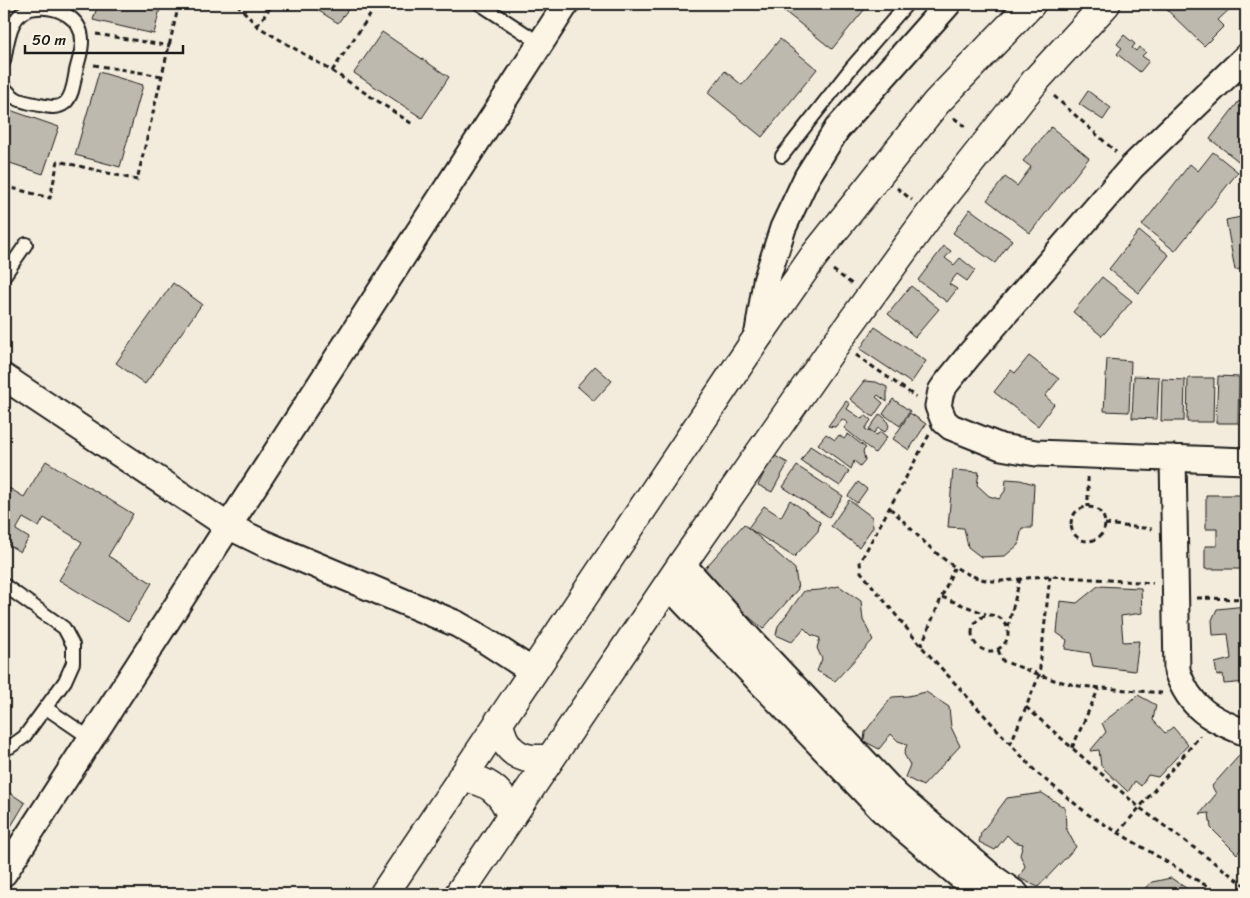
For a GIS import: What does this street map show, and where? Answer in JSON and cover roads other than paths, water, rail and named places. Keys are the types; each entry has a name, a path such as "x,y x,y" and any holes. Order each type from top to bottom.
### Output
{"street":[{"path":"4,872 566,4"},
{"path":"757,338 766,281 783,228 807,177 837,129 948,4"},
{"path":"384,894 814,256 936,103 1031,4"},
{"path":"459,894 675,575 870,296 930,214 1036,80 1106,4"},
{"path":"1246,57 1132,167 970,354 945,385 939,398 940,413 944,421 951,427 1001,447 1036,453 1246,461"},
{"path":"4,377 228,526 263,543 457,624 532,672"},
{"path":"1173,458 1177,671 1188,695 1196,705 1214,720 1246,733"},
{"path":"675,575 714,617 882,810 981,894"},
{"path":"714,617 896,795 992,877 1016,894"},
{"path":"499,721 502,737 511,750 520,756 530,759 550,758"},
{"path":"461,778 478,780 492,787 504,800 511,816"}],"lane":[{"path":"480,4 540,43"},
{"path":"782,156 834,89 907,4"},
{"path":"4,61 7,33 20,14 31,8 42,7 62,11 77,23 81,31 82,41 78,62 71,93 66,102 59,106 49,107 20,101 10,96 4,87"},
{"path":"4,276 26,244"},
{"path":"4,585 64,628 73,645 73,663 66,681 24,737 10,747 4,747"},
{"path":"46,708 90,738"}]}
